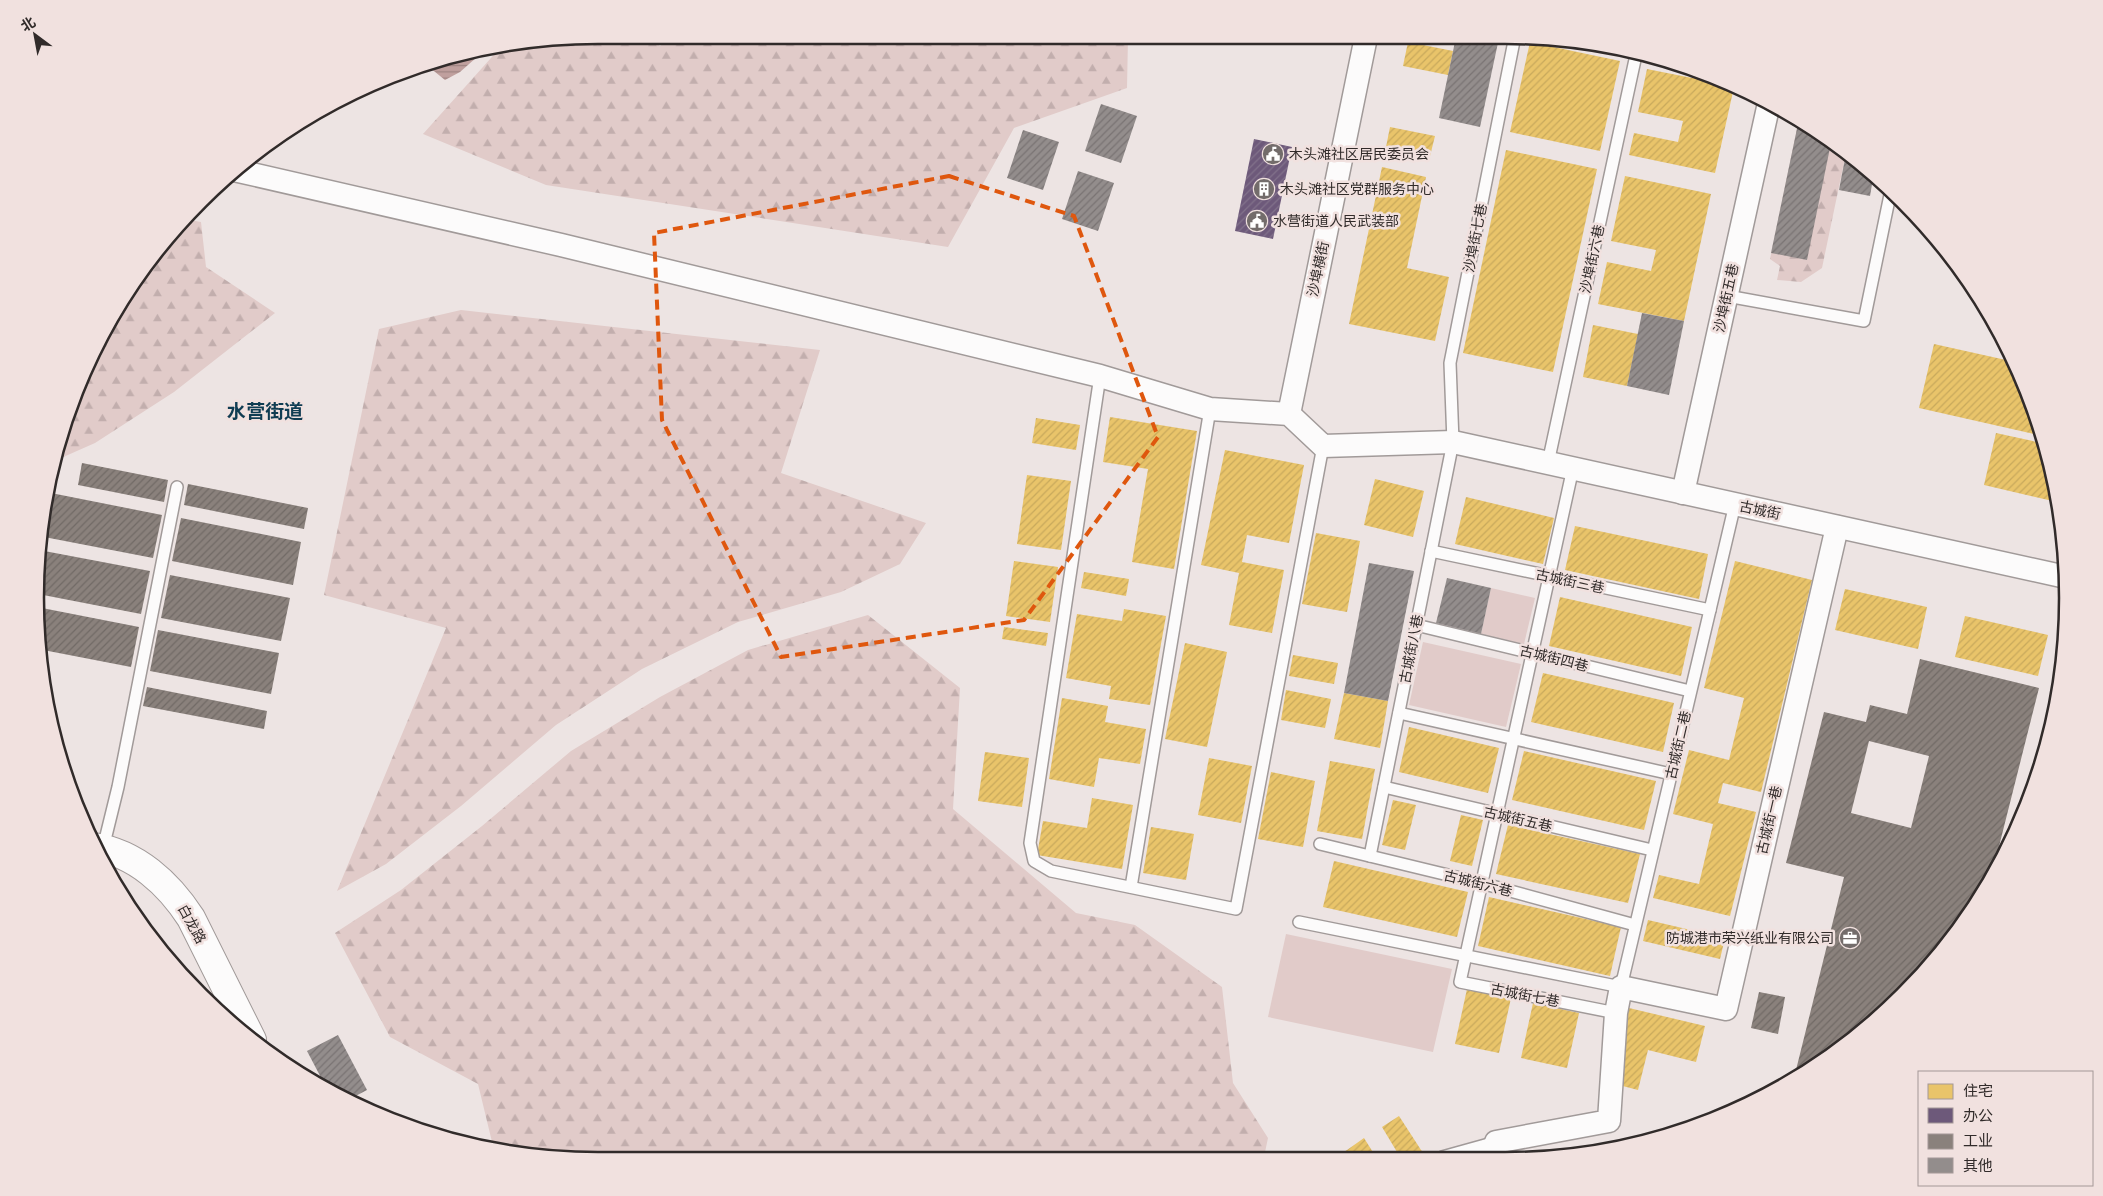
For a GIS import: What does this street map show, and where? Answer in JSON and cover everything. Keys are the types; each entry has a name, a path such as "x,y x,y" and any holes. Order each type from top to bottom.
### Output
{"street":[{"name":"沙埠横街","path":"1289,414 1365,44"},
{"name":"沙埠街五巷","path":"1684,493 1767,110"},
{"path":"244,172 561,245 1100,376 1210,409 1289,414 1324,446"},
{"name":"古城街","path":"1324,446 1453,442 2058,575"},
{"name":"古城街一巷","path":"1621,987 1726,1009 1837,527"},
{"name":"白龙路","path":"103,847 120,854 153,874 180,902 191,918 244,1024"},
{"path":"1494,1149 1609,1121 1616,1013 1621,987"}],"lane":[{"name":"沙埠街七巷","path":"1453,442 1450,363 1513,44"},
{"name":"沙埠街六巷","path":"1548,463 1635,60"},
{"path":"1727,296 1864,321 1888,198"},
{"path":"1100,376 1030,843 1034,861 1051,871 1236,909 1324,446"},
{"path":"1131,887 1210,409"},
{"name":"古城街八巷","path":"1370,856 1453,442"},
{"path":"1465,956 1573,468"},
{"path":"99,838 118,787 177,487"},
{"name":"古城街二巷","path":"1621,987 1735,504"},
{"name":"古城街三巷","path":"1431,551 1710,610"},
{"name":"古城街四巷","path":"1416,625 1690,691"},
{"path":"1398,713 1671,774"},
{"name":"古城街五巷","path":"1384,787 1652,850"},
{"name":"古城街六巷","path":"1320,844 1481,883 1635,925"},
{"name":"古城街七巷","path":"1299,922 1621,987"},
{"name":"古城街七巷","path":"1465,956 1460,982 1616,1013"},
{"path":"1474,1152 1494,1149"}],"highlighted area":[{"path":"949,176 1074,216 1158,437 1024,620 781,657 662,420 654,233"}],"green space":[{"path":"657,44 660,46 663,44 1128,44 1127,88 1014,128 948,247 546,185 423,134 495,53 562,45"},
{"path":"1797,127 1845,160 1822,268 1801,282 1777,280 1780,266 1770,259"},
{"path":"193,221 201,222 206,267 275,313 174,392 95,443 62,457 73,420 86,386 118,321 137,290 181,233"},
{"path":"461,310 820,350 781,473 926,523 900,564 841,592 738,622 642,669 556,725 461,806 386,864 337,891 446,628 324,595 379,329"},
{"path":"1491,588 1535,598 1524,644 1481,634"},
{"path":"868,615 960,688 953,809 1076,913 1135,925 1222,987 1233,1083 1268,1138 1265,1152 598,1152 526,1148 492,1142 478,1084 390,1037 335,933 401,890 482,826 571,751 660,697 748,650"},
{"path":"1423,642 1521,664 1506,727 1409,705"},
{"path":"1286,934 1452,969 1433,1052 1268,1017"}],"shaded area":[{"path":"476,57 460,72 445,80 432,70"}],"building: 住宅":[{"path":"1408,44 1418,44 1453,51 1448,75 1403,66"},
{"path":"1529,45 1546,45 1620,61 1600,151 1510,132"},
{"path":"1647,69 1692,78 1733,93 1715,173 1629,155 1634,133 1678,142 1683,121 1638,112"},
{"path":"1390,127 1435,136 1430,156 1386,147"},
{"path":"1506,150 1597,169 1553,372 1463,353"},
{"path":"1382,167 1426,177 1407,268 1449,277 1435,341 1349,324"},
{"path":"1625,176 1711,194 1684,321 1598,304 1607,262 1651,271 1656,250 1611,241"},
{"path":"1593,325 1638,334 1627,386 1583,377"},
{"path":"1934,344 2005,360 2017,386 2034,434 1919,408"},
{"path":"1110,417 1197,431 1174,569 1132,562 1148,469 1103,462"},
{"path":"1036,418 1080,425 1076,450 1032,443"},
{"path":"1996,433 2036,442 2051,501 1984,485"},
{"path":"1225,450 1304,465 1289,543 1247,535 1242,562 1284,570 1272,633 1229,625 1239,573 1201,565"},
{"path":"1027,475 1071,481 1061,550 1017,544"},
{"path":"1375,479 1424,491 1413,537 1364,525"},
{"path":"1466,497 1554,518 1543,564 1455,544"},
{"path":"1575,526 1708,554 1699,599 1565,570"},
{"path":"1316,533 1360,541 1347,612 1302,604"},
{"path":"1014,561 1058,567 1050,622 1006,616"},
{"path":"1735,561 1812,580 1761,792 1723,783 1718,803 1756,812 1730,916 1653,898 1659,875 1699,884 1713,824 1673,814 1689,750 1729,760 1744,698 1704,688"},
{"path":"1084,572 1129,579 1126,596 1081,588"},
{"path":"1845,589 1927,607 1918,649 1835,630"},
{"path":"1560,597 1692,627 1681,676 1549,646"},
{"path":"1124,609 1166,616 1150,705 1109,699 1111,686 1066,678 1077,614 1122,621"},
{"path":"1965,616 2048,635 2038,676 1955,657"},
{"path":"1004,627 1048,633 1046,646 1002,639"},
{"path":"1185,643 1227,652 1207,747 1165,739"},
{"path":"1293,655 1338,663 1334,684 1289,676"},
{"path":"1543,673 1674,703 1663,752 1531,722"},
{"path":"1286,690 1331,699 1325,728 1281,720"},
{"path":"1344,693 1388,701 1380,748 1334,739"},
{"path":"1062,698 1108,706 1105,722 1146,729 1140,764 1099,758 1094,787 1049,779"},
{"path":"1409,727 1499,748 1488,793 1399,772"},
{"path":"1524,751 1656,781 1644,830 1512,800"},
{"path":"985,752 1029,758 1022,807 978,801"},
{"path":"1209,758 1252,766 1241,823 1198,815"},
{"path":"1330,761 1375,769 1362,839 1317,831"},
{"path":"1271,772 1315,781 1303,847 1258,839"},
{"path":"1092,798 1133,805 1122,869 1037,855 1043,821 1087,828"},
{"path":"1393,800 1416,805 1405,850 1382,845"},
{"path":"1461,815 1483,820 1472,866 1450,861"},
{"path":"1508,825 1640,854 1628,903 1496,874"},
{"path":"1151,827 1194,834 1186,880 1143,873"},
{"path":"1334,861 1468,892 1457,937 1323,907"},
{"path":"1489,897 1621,927 1610,976 1478,946"},
{"path":"1648,920 1725,938 1720,959 1643,941"},
{"path":"1467,989 1511,998 1499,1053 1455,1044"},
{"path":"1533,1003 1579,1013 1567,1068 1521,1058"},
{"path":"1629,1008 1705,1026 1696,1062 1648,1050 1638,1090 1615,1084 1620,1044"},
{"path":"1399,1116 1422,1152 1397,1152 1382,1127"},
{"path":"1364,1138 1373,1152 1344,1152"}],"building: 办公":[{"name":"木头滩社区党群服务中心","path":"1254,139 1292,147 1273,239 1235,231"}],"building: 工业":[{"path":"82,463 168,480 164,502 78,485"},
{"path":"188,484 308,508 304,529 184,505"},
{"path":"53,493 162,515 153,558 47,538"},
{"path":"181,518 301,542 293,585 172,561"},
{"path":"46,551 150,571 141,614 44,595"},
{"path":"170,575 290,598 281,641 161,618"},
{"path":"44,608 139,627 131,667 46,651"},
{"path":"158,630 279,653 271,694 150,671"},
{"path":"1920,659 2039,688 1998,851 1966,906 1922,963 1897,990 1842,1038 1796,1069 1844,877 1786,863 1824,712 1866,722 1870,705 1907,714","holes":["1869,741 1929,756 1911,828 1851,813"]},
{"path":"147,687 267,711 264,729 143,706"},
{"path":"1759,992 1785,997 1778,1034 1751,1028"}],"building: 其他":[{"path":"1455,44 1498,44 1480,127 1439,118"},
{"path":"1101,104 1137,116 1121,163 1085,151"},
{"path":"1797,127 1830,149 1807,260 1771,253"},
{"path":"1023,130 1059,142 1043,190 1007,178"},
{"path":"1845,160 1872,183 1870,196 1839,190"},
{"path":"1078,171 1114,183 1098,231 1062,219"},
{"path":"1642,313 1684,321 1669,395 1627,386"},
{"path":"1369,563 1414,571 1388,701 1344,693"},
{"path":"1447,578 1491,588 1481,634 1436,623"},
{"path":"338,1035 367,1090 355,1096 321,1078 307,1051"}],"place":[{"name":"木头滩社区居民委员会","path":"1273,154"},
{"name":"木头滩社区党群服务中心","path":"1264,189"},
{"name":"水营街道人民武装部","path":"1257,221"},
{"name":"防城港市荣兴纸业有限公司","path":"1850,938"}],"district":[{"name":"水营街道","path":"265,411"}]}
